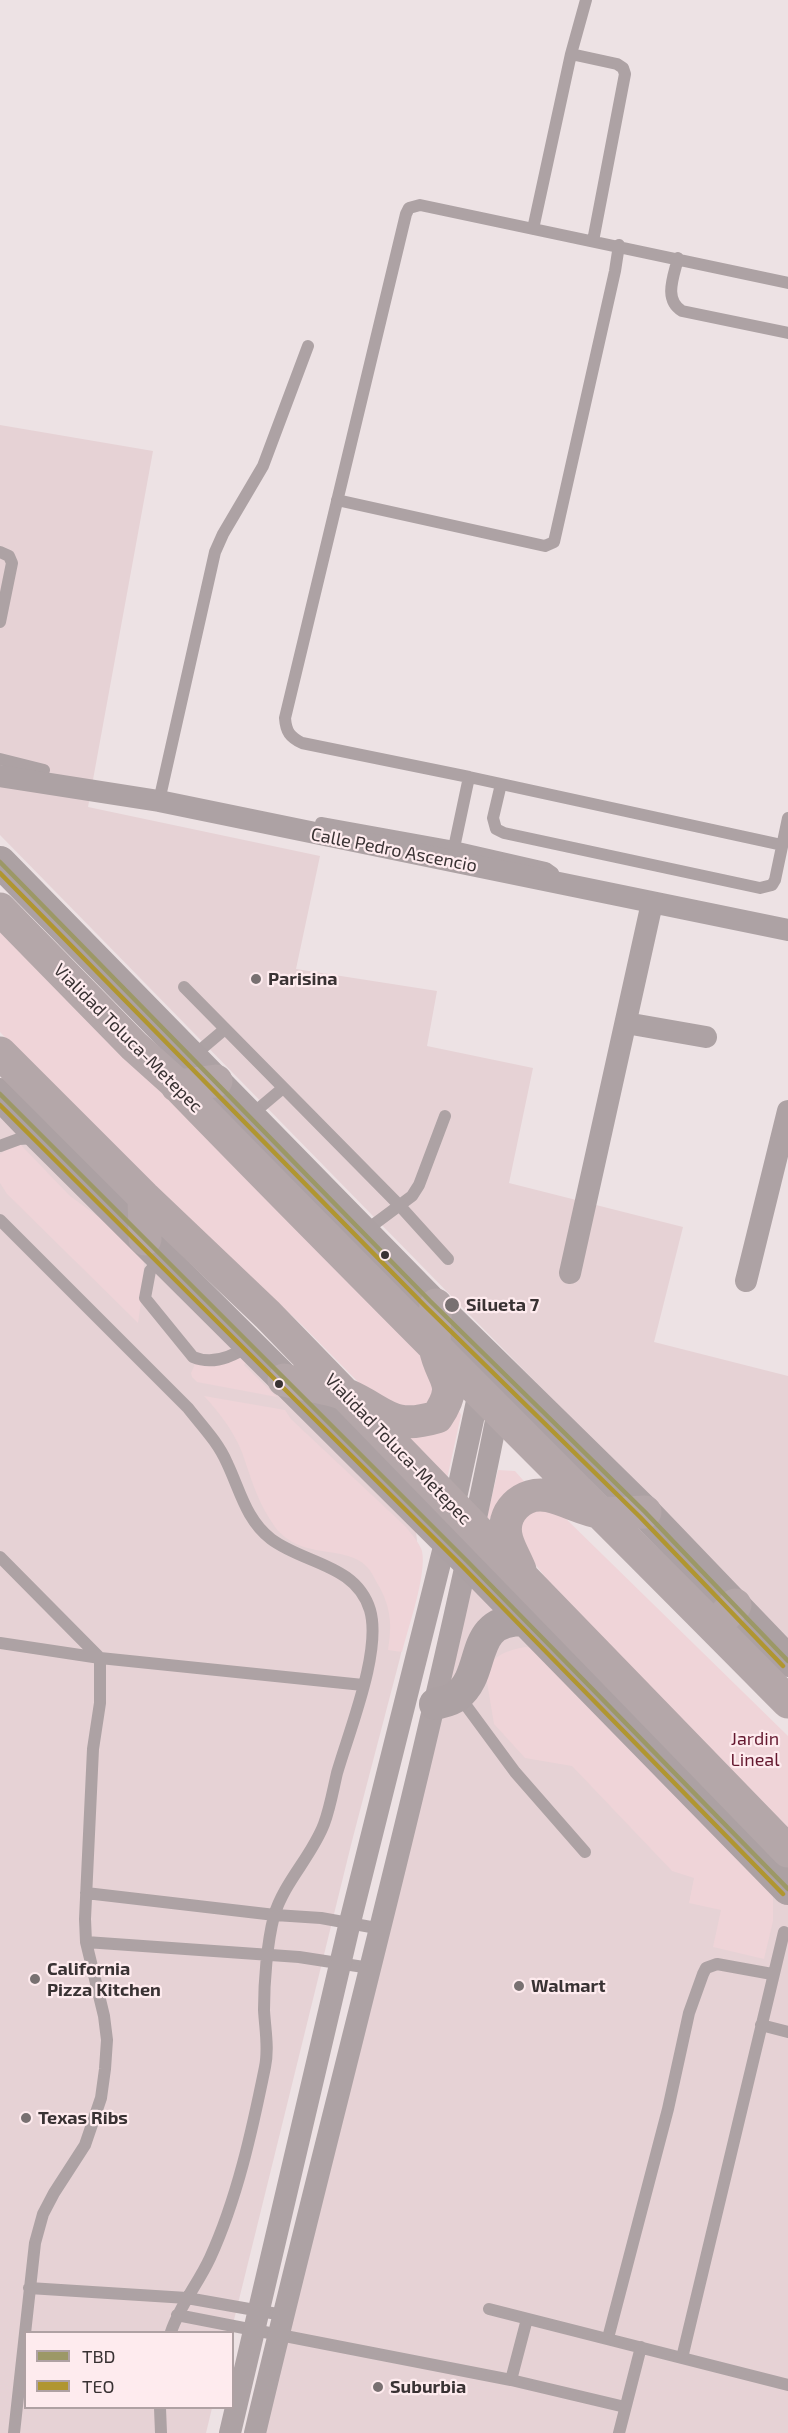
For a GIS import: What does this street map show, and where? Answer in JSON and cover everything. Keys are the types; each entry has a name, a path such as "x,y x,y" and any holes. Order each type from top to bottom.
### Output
{"highway":[{"name":"Vialidad Toluca-Metepec","path":"0,909 134,1046 180,1075 397,1312 635,1546 724,1616 788,1702"},
{"name":"Vialidad Toluca-Metepec","path":"0,1053 144,1197 268,1315 345,1395 461,1534 523,1577 787,1854"},
{"path":"180,1075 216,1082"},
{"path":"144,1197 154,1248"},
{"path":"284,1380 345,1395 387,1417 405,1423 437,1417 447,1401 448,1389 435,1347 433,1303 397,1312"},
{"path":"268,1315 318,1351 387,1417"},
{"path":"523,1577 506,1538 506,1524 516,1503 530,1495 547,1495 602,1513 647,1514 635,1546"}],"main road":[{"path":"0,862 180,1075"},
{"path":"216,1082 433,1303 647,1514 724,1616 788,1660"},
{"path":"0,1094 284,1380 461,1534 523,1620 788,1889"},
{"path":"447,1699 469,1678 491,1629 510,1620 523,1620"}],"street":[{"name":"Calle Pedro Ascencio","path":"0,776 159,801 308,833 452,854 554,882 788,930"},
{"path":"570,1273 652,903"},
{"path":"626,1023 706,1037"},
{"path":"746,1281 788,1111"},
{"path":"234,2406 239,2372 257,2320 350,1922 461,1534 489,1401"},
{"path":"255,2433 370,1968 447,1699 461,1534"},
{"path":"230,2433 234,2409"}],"lane":[{"path":"533,229 571,54 586,0"},
{"path":"571,54 617,64 623,68 625,74 594,241"},
{"path":"782,845 302,743 292,738 286,729 285,718 403,225 410,208 420,205 619,245 788,283"},
{"path":"338,500 545,546 554,542 619,245"},
{"path":"678,258 670,295 675,306 682,310 788,333"},
{"path":"159,801 215,552 262,466 308,346"},
{"path":"0,552 9,556 12,563 0,622"},
{"path":"0,759 44,770"},
{"path":"452,854 469,777"},
{"path":"501,784 493,818 496,829 760,888 772,885 775,880 788,818"},
{"path":"183,987 400,1206 448,1259"},
{"path":"180,1075 225,1029"},
{"path":"250,1116 283,1088"},
{"path":"364,1232 412,1196 419,1185 445,1116"},
{"path":"0,1146 19,1139 41,1137"},
{"path":"0,1220 188,1408 215,1440 227,1462 245,1508 269,1538 289,1551 342,1572 354,1584 370,1611 373,1634 363,1685 324,1824 275,1915 268,1954 264,2010 266,2064 227,2215 210,2258 177,2315 171,2331"},
{"path":"154,1248 145,1298 193,1357 201,1361 213,1361 236,1354 249,1345"},
{"path":"0,1558 100,1658 100,1703 93,1749 86,1942 104,2016 107,2040 101,2098 85,2145 43,2214 35,2243 25,2331"},
{"path":"0,1643 100,1658 363,1685"},
{"path":"447,1699 585,1852"},
{"path":"86,1893 275,1915 298,1915 382,1929"},
{"path":"682,2358 772,1974 784,1932"},
{"path":"86,1942 268,1954 370,1968"},
{"path":"608,2338 668,2109 689,2013 703,1974 706,1968 717,1964 772,1974"},
{"path":"761,2025 788,2032"},
{"path":"30,2288 187,2298 257,2320 281,2324"},
{"path":"489,2309 788,2385"},
{"path":"177,2315 257,2320 281,2324 625,2407"},
{"path":"511,2380 527,2319"},
{"path":"14,2433 24,2339"},
{"path":"619,2433 641,2347"},
{"path":"239,2372 268,2380"},
{"path":"160,2409 161,2433"}],"shaded area":[{"path":"0,425 153,451 88,807 320,856 296,969 437,991 427,1046 533,1068 509,1183 683,1227 654,1342 788,1376 788,1640 0,835"},
{"path":"0,1101 415,1520 419,1563 400,1658 352,1841 231,2331 24,2331 24,2409 212,2409 206,2433 0,2433"},
{"path":"469,1571 788,1894 788,2433 258,2433"}],"green space":[{"path":"0,932 420,1350 437,1375 434,1400 408,1415 368,1392 302,1325 74,1110 0,1032"},
{"path":"14,1144 21,1145 70,1196 126,1237 144,1259 138,1323 7,1194 0,1183 0,1154"},
{"path":"200,1353 210,1360 247,1354 250,1358 244,1365 277,1397 197,1382 191,1373"},
{"path":"204,1396 285,1410 291,1419 406,1527 419,1544 423,1561 416,1601 402,1652 388,1650 390,1625 388,1611 384,1596 368,1568 359,1560 348,1556 298,1545 286,1538 275,1527 257,1495 242,1452 233,1435 223,1418"},
{"path":"455,1402 461,1415 447,1479 397,1435"},
{"path":"498,1470 515,1471 530,1488 502,1502 485,1525"},
{"name":"Jardin Lineal","path":"536,1506 558,1511 788,1736 788,1830 568,1607 522,1547 517,1516"},
{"path":"525,1647 534,1648 773,1893 773,1921 764,1959 713,1947 721,1910 689,1903 694,1878 672,1871 572,1766 525,1758 494,1724 485,1670 502,1654"}],"transit line":[{"name":"TBD","path":"0,862 430,1301 645,1512 788,1661"},
{"name":"TEO","path":"0,873 425,1306 640,1517 783,1666"},
{"name":"TBD","path":"0,1094 467,1561 788,1889"},
{"name":"TEO","path":"0,1105 462,1566 783,1894"}],"place":[{"name":"Parisina","path":"256,979"},
{"name":"Silueta 7","path":"452,1305"},
{"name":"California Pizza Kitchen","path":"35,1979"},
{"name":"Walmart","path":"519,1986"},
{"name":"Texas Ribs","path":"26,2118"},
{"name":"Suburbia","path":"378,2387"}]}
